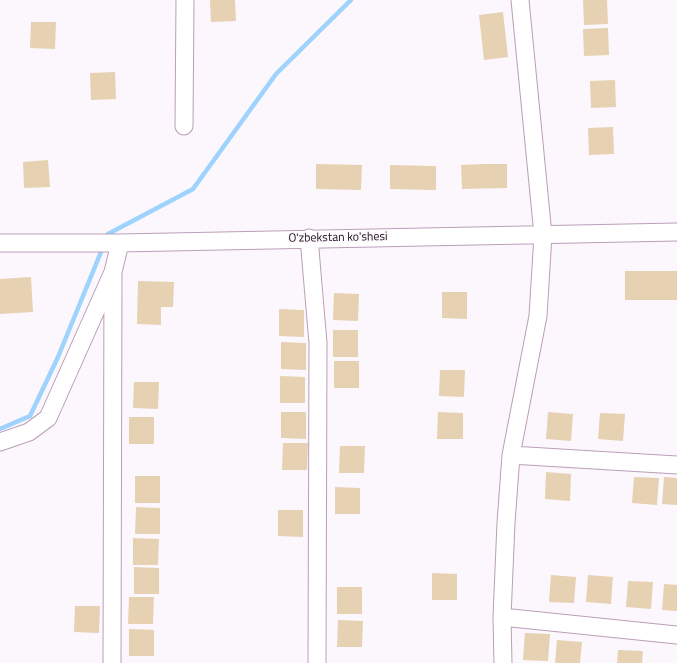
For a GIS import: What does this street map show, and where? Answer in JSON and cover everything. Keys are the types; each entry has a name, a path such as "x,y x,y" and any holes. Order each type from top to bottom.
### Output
{"street":[{"path":"184,126 185,0"},
{"path":"503,663 502,618 506,523 511,455 538,316 543,235 520,0"},
{"name":"O'zbekstan ko'shesi","path":"0,243 120,243 309,238 677,232"},
{"path":"309,238 318,343 317,663"},
{"path":"0,442 29,432 48,418 113,272 120,243"},
{"path":"112,663 113,272"},
{"path":"511,455 677,465"},
{"path":"502,618 677,635"}],"building":[{"path":"210,0 235,0 236,21 211,22"},
{"path":"583,0 607,0 608,24 584,25"},
{"path":"503,12 508,57 484,60 479,15"},
{"path":"31,22 56,22 55,49 30,48"},
{"path":"608,28 609,55 584,56 583,29"},
{"path":"115,72 116,99 91,100 90,73"},
{"path":"615,80 616,107 591,108 590,81"},
{"path":"613,127 614,154 589,155 588,128"},
{"path":"48,160 50,187 24,188 23,162"},
{"path":"316,164 362,165 361,190 316,189"},
{"path":"507,164 507,188 462,189 461,165"},
{"path":"390,165 436,166 436,190 390,189"},
{"path":"625,271 677,271 677,300 625,300"},
{"path":"31,277 33,312 0,314 0,279"},
{"path":"138,281 174,282 173,307 161,307 161,325 137,324"},
{"path":"442,292 467,292 467,319 442,318"},
{"path":"334,293 359,294 358,321 333,320"},
{"path":"279,309 304,310 304,337 279,336"},
{"path":"333,330 358,330 358,357 333,357"},
{"path":"281,342 306,343 306,370 281,369"},
{"path":"334,361 359,361 359,388 334,388"},
{"path":"440,370 465,370 464,397 439,396"},
{"path":"280,376 305,377 305,403 280,403"},
{"path":"134,382 159,382 158,409 133,408"},
{"path":"281,412 306,412 306,439 281,438"},
{"path":"438,412 463,413 463,439 437,439"},
{"path":"548,412 573,414 571,441 546,439"},
{"path":"600,413 625,414 623,441 598,439"},
{"path":"129,417 154,417 154,444 129,444"},
{"path":"283,443 308,443 307,470 282,470"},
{"path":"340,446 365,446 364,473 339,473"},
{"path":"546,472 571,474 570,501 545,499"},
{"path":"135,476 160,476 160,503 135,503"},
{"path":"634,477 659,478 657,505 632,503"},
{"path":"664,477 677,478 677,505 662,504"},
{"path":"335,487 360,488 360,514 335,514"},
{"path":"136,507 160,508 160,534 135,534"},
{"path":"278,510 303,510 303,537 278,536"},
{"path":"133,538 159,539 158,565 133,565"},
{"path":"134,567 159,568 159,594 134,594"},
{"path":"432,573 457,574 457,600 432,600"},
{"path":"551,575 576,577 574,603 549,602"},
{"path":"588,575 613,577 611,604 586,602"},
{"path":"628,581 653,582 651,609 626,607"},
{"path":"664,584 677,585 677,611 662,610"},
{"path":"337,587 362,587 362,614 337,614"},
{"path":"129,597 154,597 153,624 128,624"},
{"path":"75,606 100,606 99,633 74,632"},
{"path":"338,620 363,621 362,647 337,647"},
{"path":"129,629 154,630 154,656 129,656"},
{"path":"525,633 550,634 548,661 523,660"},
{"path":"557,640 582,642 580,663 555,663"},
{"path":"618,650 643,651 642,663 617,663"}],"waterway":[{"path":"108,234 193,189 276,74 351,0"},
{"path":"0,429 30,416 58,357 101,252"}]}
